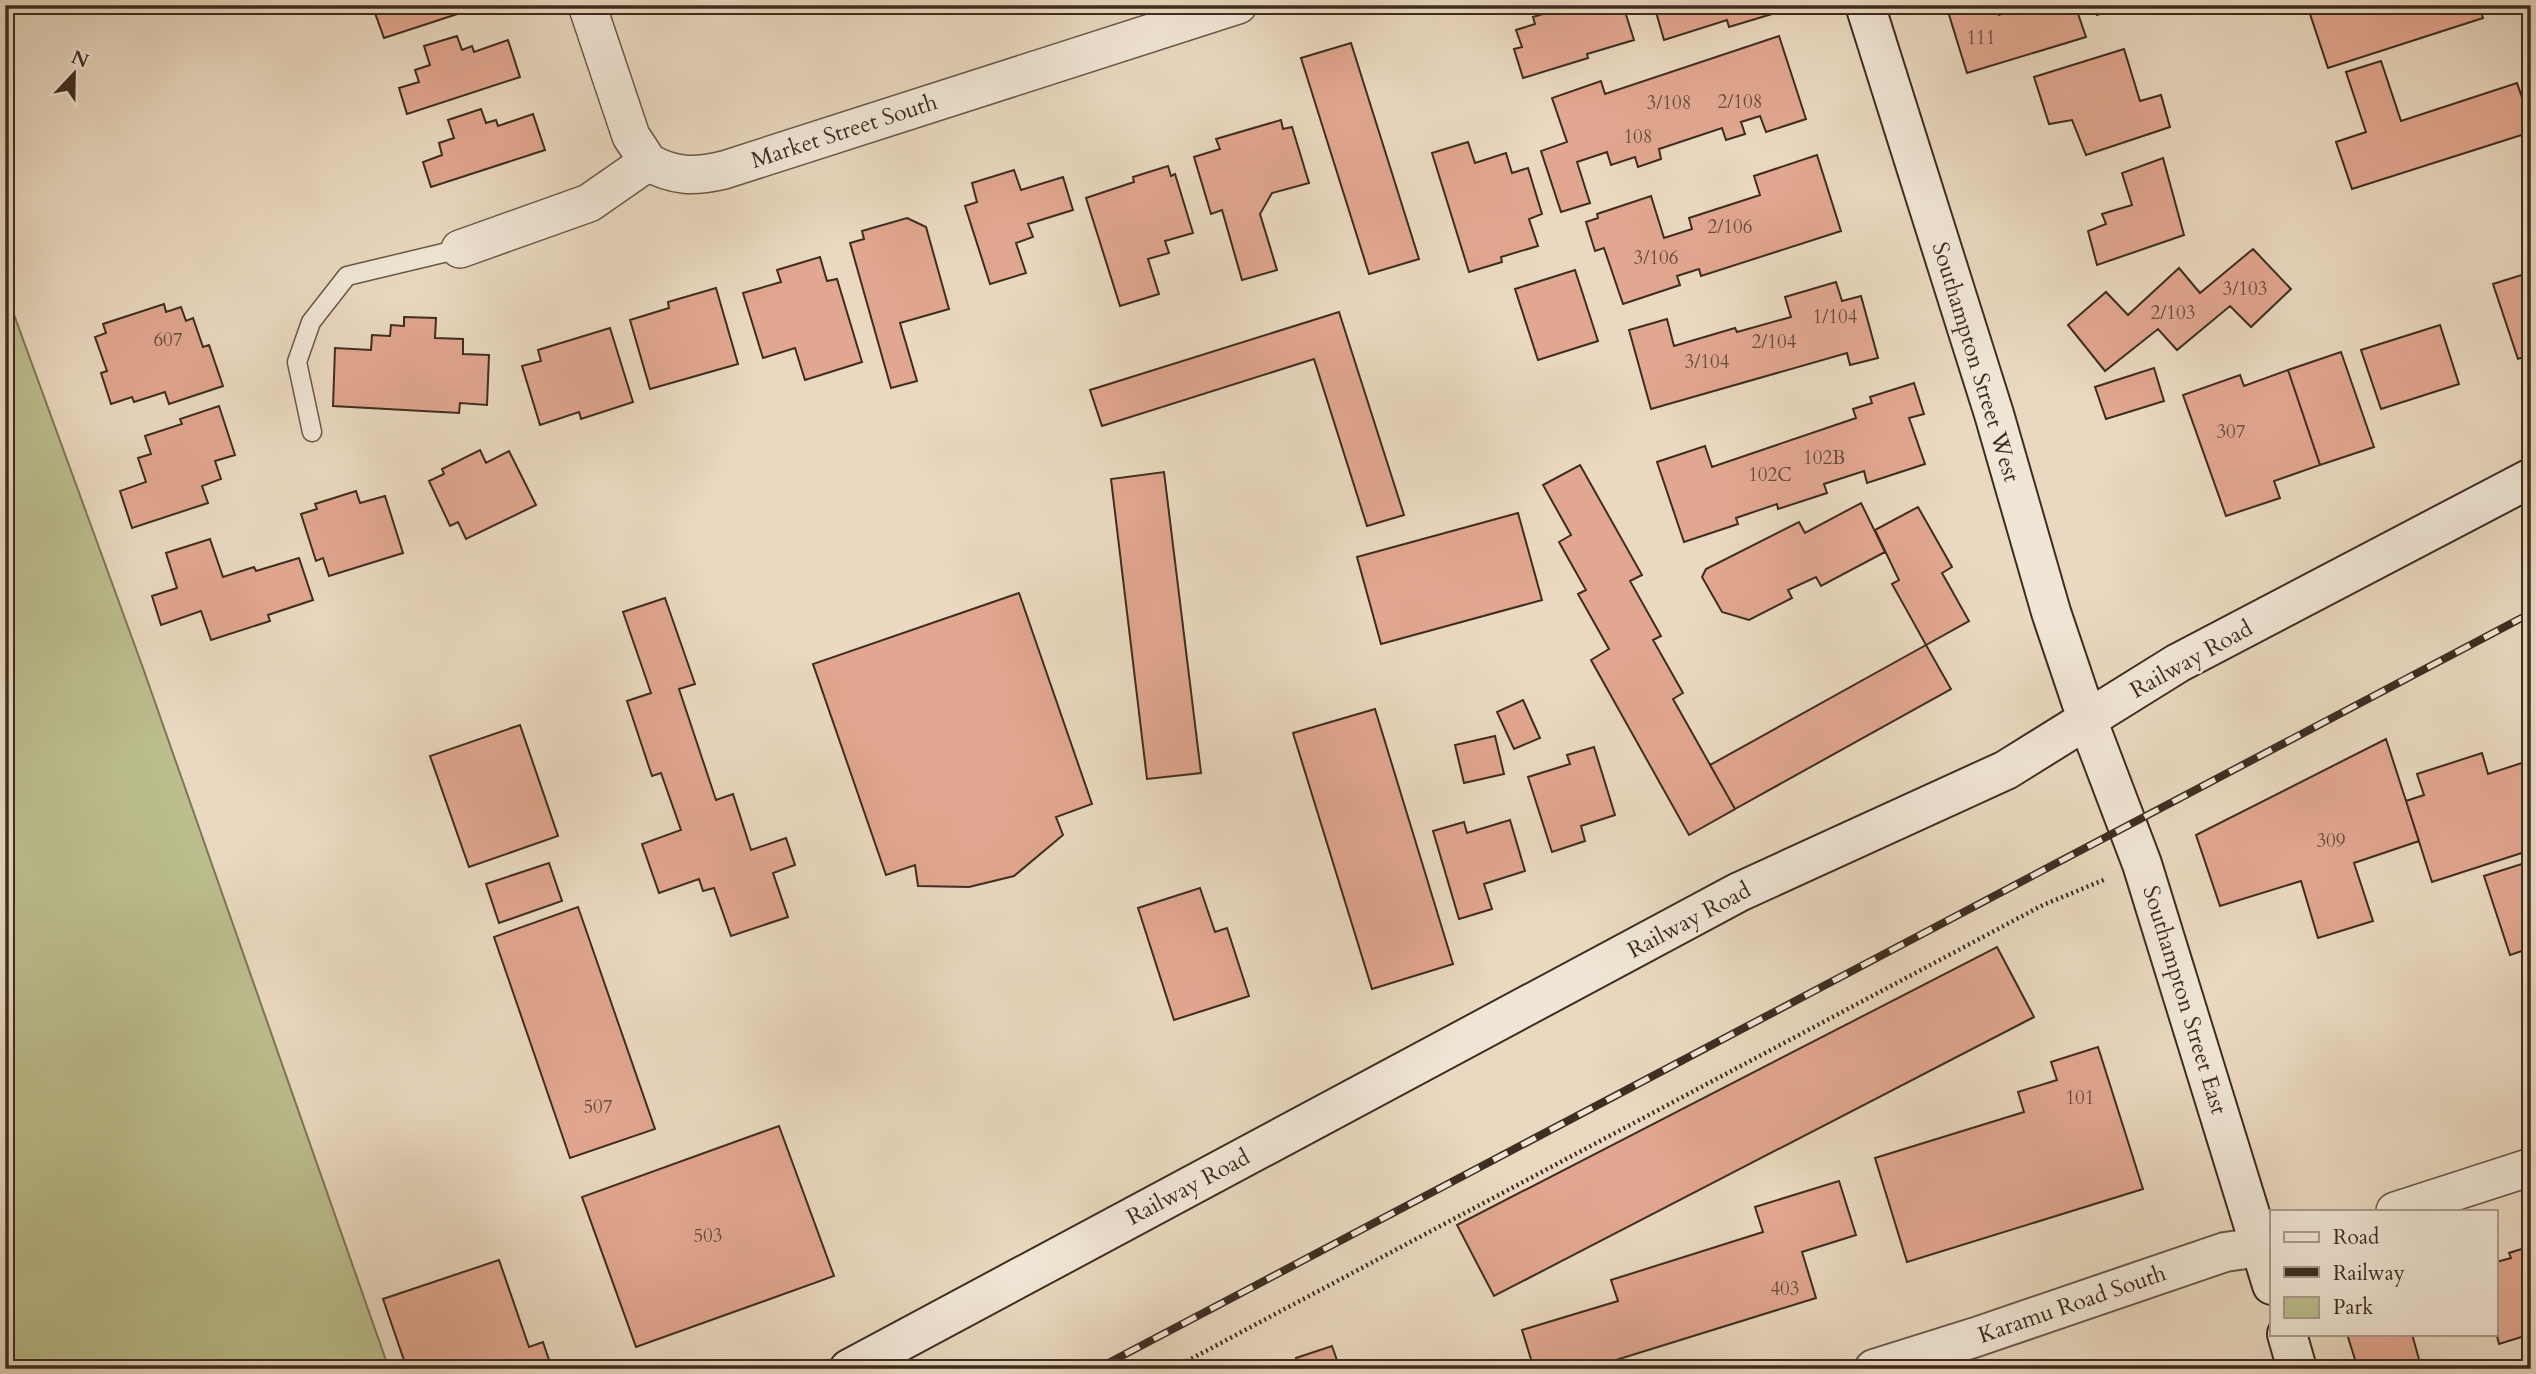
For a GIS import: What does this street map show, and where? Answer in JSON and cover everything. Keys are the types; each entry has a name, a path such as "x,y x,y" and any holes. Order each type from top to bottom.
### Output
{"main road":[{"name":"Southampton Street West","path":"1866,5 1994,414 2051,612 2087,719"},
{"name":"Railway Road","path":"849,1369 1739,892 2006,770 2178,663 2531,478"},
{"name":"Southampton Street East","path":"2087,719 2142,864 2266,1247 2270,1272"},
{"name":"Karamu Road South","path":"1874,1369 2225,1252 2266,1247"},
{"path":"2288,1336 2297,1369"}],"street":[{"path":"460,249 589,203 648,162 631,136 587,5"},
{"name":"Market Street South","path":"648,162 664,171 685,175 724,170 1217,8"},
{"path":"2398,1210 2531,1167"}],"lane":[{"path":"312,432 297,362 311,322 347,276 460,249"}],"path":[{"path":"1172,1369 2043,905 2142,864"}],"green space":[{"path":"5,290 143,668 389,1369 5,1369"}],"building":[{"path":"395,5 485,5 384,38 375,13"},
{"path":"1572,5 1623,5 1634,40 1587,54 1588,58 1523,78 1514,49 1522,47 1516,30 1535,24 1533,17"},
{"path":"1654,5 1770,5 1772,14 1729,27 1727,20 1664,40"},
{"path":"1946,5 1996,5 1999,15 2025,5 2075,5 2086,37 1967,73"},
{"path":"2093,5 2127,5 2097,15"},
{"path":"2307,5 2479,5 2483,18 2328,68"},
{"path":"457,36 462,50 472,46 474,52 508,40 520,77 407,114 399,88 419,82 415,70 430,65 424,46"},
{"path":"1779,36 1806,119 1766,132 1760,116 1741,122 1745,134 1726,140 1722,128 1659,149 1661,159 1638,167 1635,157 1611,165 1607,152 1577,162 1590,203 1561,212 1541,151 1567,142 1552,98 1601,81 1605,94"},
{"path":"1351,43 1419,259 1369,274 1301,58"},
{"path":"2124,49 2140,101 2161,95 2170,127 2086,155 2072,120 2049,124 2034,77"},
{"path":"2381,61 2401,121 2517,83 2531,124 2531,132 2352,189 2336,142 2366,132 2346,72"},
{"path":"481,109 486,123 496,120 498,126 533,114 545,150 431,187 423,162 442,155 439,143 454,138 448,120"},
{"path":"1281,120 1283,129 1292,127 1309,183 1272,193 1260,214 1277,270 1242,280 1222,210 1211,214 1194,157 1220,149 1216,139"},
{"path":"1468,142 1475,163 1506,153 1512,173 1528,168 1542,214 1529,219 1538,246 1501,257 1502,262 1469,272 1432,153"},
{"path":"1817,155 1841,231 1701,276 1699,269 1677,276 1680,285 1623,304 1604,248 1595,251 1586,222 1598,218 1597,214 1651,196 1664,238 1692,229 1689,218 1760,195 1754,176"},
{"path":"2163,158 2184,235 2097,265 2088,231 2106,224 2102,214 2132,205 2122,173"},
{"path":"1168,166 1171,176 1175,174 1193,233 1165,241 1169,253 1148,259 1159,294 1120,306 1086,198 1134,182 1133,177"},
{"path":"1014,170 1021,190 1063,177 1073,210 1028,224 1033,237 1016,243 1026,273 990,284 965,206 977,202 972,183"},
{"path":"907,218 926,227 949,309 900,323 917,381 891,388 850,243 864,239 862,231"},
{"path":"2253,249 2291,289 2251,327 2230,306 2177,350 2158,329 2105,371 2068,325 2106,292 2128,315 2179,268 2200,293"},
{"path":"820,257 827,281 837,279 862,362 805,380 795,348 763,358 743,293 781,282 777,270"},
{"path":"1575,270 1598,341 1538,360 1515,289"},
{"path":"2531,272 2531,354 2518,359 2493,284"},
{"path":"1836,282 1842,301 1861,296 1878,358 1850,365 1847,353 1651,409 1629,330 1667,319 1674,346 1735,328 1737,332 1791,317 1785,297"},
{"path":"716,288 738,364 650,389 630,320 669,308 668,302"},
{"path":"164,304 166,312 181,307 186,321 193,318 203,347 209,345 223,386 169,404 165,392 134,402 132,397 111,404 101,373 107,371 95,337 106,333 103,324"},
{"path":"1339,312 1404,515 1367,526 1314,359 1102,426 1090,390"},
{"path":"404,317 436,318 435,338 463,339 463,354 489,355 487,405 460,403 459,413 333,406 335,348 371,350 372,335 390,336 391,325 404,326"},
{"path":"2440,325 2459,384 2381,409 2361,350"},
{"path":"610,328 633,402 581,419 579,412 540,425 522,366 541,361 538,350"},
{"path":"2341,352 2374,447 2320,465 2288,370"},
{"path":"2154,368 2164,401 2106,419 2095,387"},
{"path":"2288,370 2320,465 2274,481 2280,498 2226,516 2183,395 2240,375 2244,386"},
{"path":"1914,383 1924,414 1909,418 1925,464 1867,483 1864,471 1824,484 1827,493 1778,509 1777,504 1736,518 1738,524 1684,542 1657,462 1705,446 1712,467 1856,418 1853,409 1872,403 1870,397"},
{"path":"219,406 235,455 215,461 221,479 202,486 208,503 132,528 120,491 146,482 138,458 151,454 145,436 182,424 180,419"},
{"path":"480,450 486,463 509,451 536,505 466,539 458,522 450,526 429,481 444,474 442,469"},
{"path":"1580,465 1642,575 1630,581 1661,636 1653,640 1683,693 1673,699 1735,809 1689,835 1591,660 1609,649 1578,594 1586,590 1559,542 1571,535 1543,485"},
{"path":"1164,472 1201,773 1147,779 1111,479"},
{"path":"356,491 360,503 385,496 403,553 329,576 323,558 316,561 301,514 317,509 315,504"},
{"path":"1861,503 1885,552 1821,586 1816,577 1788,590 1792,598 1749,620 1722,612 1702,577 1706,569 1799,522 1805,533"},
{"path":"1918,507 1952,567 1942,573 1969,621 1926,645 1892,584 1899,580 1875,530"},
{"path":"1518,513 1542,600 1381,644 1357,557"},
{"path":"210,539 223,577 254,567 256,571 299,558 313,600 268,615 270,621 211,640 201,611 161,625 152,596 177,588 166,553"},
{"path":"1019,593 1092,804 1056,817 1063,835 1014,876 969,887 918,886 915,865 886,875 813,664"},
{"path":"665,598 695,684 679,689 716,800 733,794 751,850 786,838 795,865 773,873 788,917 731,936 714,888 703,891 699,879 659,893 642,844 681,830 661,773 652,776 627,701 651,693 623,612"},
{"path":"1926,645 1951,689 1735,809 1710,765"},
{"path":"1523,700 1540,738 1514,749 1497,712"},
{"path":"1375,709 1453,964 1372,989 1293,733"},
{"path":"520,725 558,836 469,867 430,756"},
{"path":"1495,736 1504,774 1464,783 1455,745"},
{"path":"2386,739 2419,841 2354,863 2373,921 2318,938 2301,881 2220,906 2196,835"},
{"path":"1594,747 1615,815 1581,826 1585,841 1552,852 1528,777 1570,764 1567,755"},
{"path":"2482,753 2488,774 2531,760 2531,850 2432,882 2406,801 2424,795 2417,774"},
{"path":"1510,820 1525,871 1484,884 1492,909 1459,919 1433,831 1464,822 1467,833"},
{"path":"2531,861 2531,948 2510,955 2484,876"},
{"path":"549,863 562,901 499,923 486,884"},
{"path":"1200,888 1215,932 1227,928 1249,996 1174,1020 1138,908"},
{"path":"578,907 655,1129 570,1158 494,937"},
{"path":"1997,947 2034,1017 1494,1296 1457,1225"},
{"path":"2098,1047 2143,1189 1907,1262 1875,1158 2024,1112 2018,1092 2057,1080 2051,1062"},
{"path":"779,1126 834,1276 636,1347 582,1197"},
{"path":"1839,1181 1856,1235 1802,1252 1816,1298 1587,1369 1534,1369 1522,1330 1618,1301 1611,1280 1763,1232 1755,1207"},
{"path":"2531,1246 2531,1311 2525,1312 2531,1334 2499,1344 2498,1261 2511,1258 2509,1253"},
{"path":"499,1260 529,1347 543,1342 552,1369 407,1369 383,1299"},
{"path":"2348,1336 2413,1336 2420,1363 2400,1369 2358,1369"},
{"path":"1332,1346 1340,1369 1299,1369 1296,1358"}],"railway":[{"path":"1097,1369 2531,613"}]}
